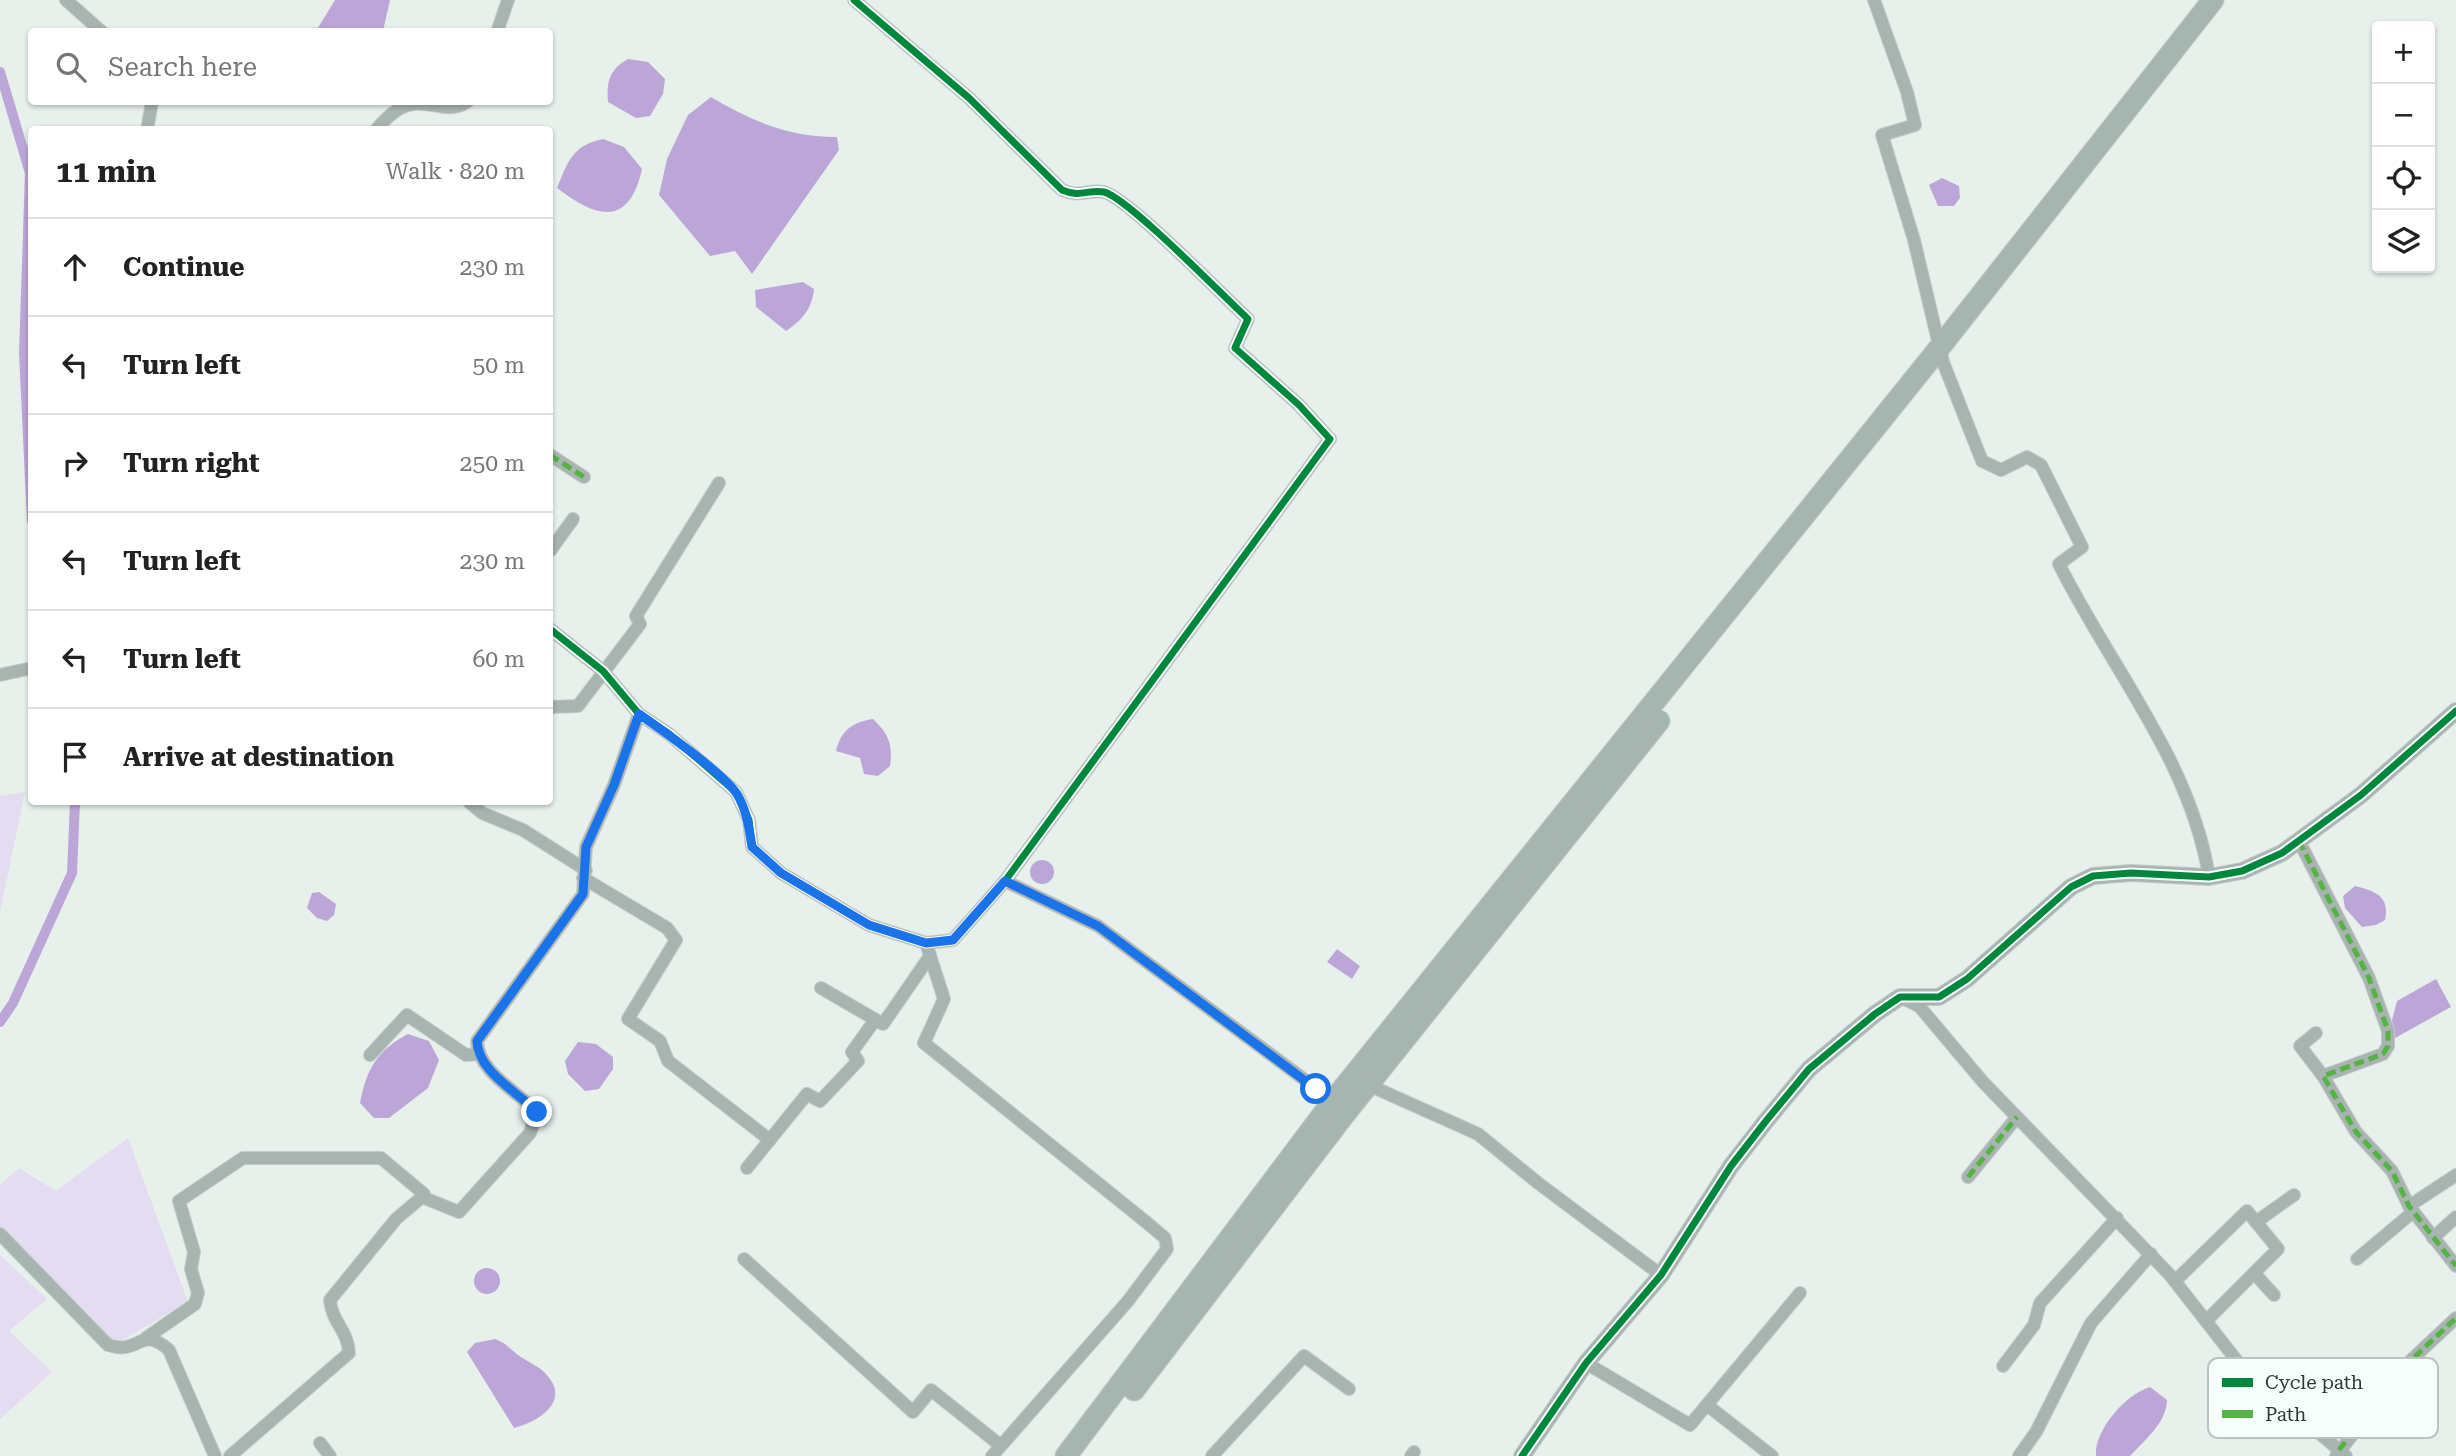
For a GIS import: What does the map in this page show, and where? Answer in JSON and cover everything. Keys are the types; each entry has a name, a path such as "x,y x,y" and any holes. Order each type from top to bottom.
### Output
{"main road":[{"path":"1942,354 2213,0"},
{"path":"1084,1456 1362,1082 1942,354 2229,0"},
{"path":"1066,1456 1333,1101 1362,1082"}],"street":[{"path":"66,0 98,28"},
{"path":"498,28 508,0"},
{"path":"553,631 603,671 639,714 669,734 736,792 748,820 752,847 781,873 869,925 926,943 953,940 1005,881 1330,439 1299,405 1235,348 1248,319 1128,207 1104,192 1075,196 1062,190 969,98 854,0"},
{"path":"1874,0 1907,92 1915,125 1882,135 1914,240 1942,354 1982,461 2001,470 2027,457 2041,465 2082,547 2059,564 2130,687 2191,804 2203,840 2209,877"},
{"path":"148,126 151,105"},
{"path":"380,126 404,105"},
{"path":"440,105 462,105"},
{"path":"553,457 584,477"},
{"path":"553,707 578,706 640,624 636,616 719,483"},
{"path":"553,547 573,519"},
{"path":"0,675 28,669"},
{"path":"1522,1456 1587,1363 1661,1275 1731,1166 1809,1069 1875,1014 1900,998 1939,998 1967,979 2071,887 2093,876 2131,873 2209,877 2242,871 2282,853 2361,795 2456,711"},
{"path":"230,1456 349,1353 348,1336 331,1314 330,1300 396,1219 422,1197 459,1212 530,1133 537,1112 488,1068 479,1054 477,1041 583,894 586,847 614,785 639,714"},
{"path":"474,805 482,813 523,830 667,928 676,940 628,1019 660,1041 668,1062 770,1140"},
{"path":"2299,841 2369,978 2388,1031 2388,1046 2383,1054 2323,1076"},
{"path":"1005,881 1098,926 1333,1101"},
{"path":"926,943 944,999 924,1043 1165,1238 1167,1249 1128,1301 992,1456"},
{"path":"821,988 883,1024 930,956"},
{"path":"1900,998 1919,1006 2017,1117 2151,1254 2235,1358"},
{"path":"370,1055 407,1015 466,1055 479,1054"},
{"path":"747,1168 807,1094 820,1101 858,1061 852,1052 876,1020"},
{"path":"2316,1033 2300,1046 2323,1076 2356,1132 2392,1171 2411,1209 2456,1266"},
{"path":"1362,1082 1478,1134 1538,1184 1661,1275"},
{"path":"1968,1177 2017,1117"},
{"path":"0,1234 108,1345 120,1349 131,1348 195,1304 198,1293 191,1269 194,1252 178,1201 243,1158 381,1158 424,1194"},
{"path":"2357,1259 2411,1209 2456,1175"},
{"path":"2256,1222 2294,1195"},
{"path":"2175,1281 2247,1211 2278,1249 2206,1321"},
{"path":"2433,1238 2456,1217"},
{"path":"2003,1366 2034,1325 2040,1303 2117,1218"},
{"path":"2019,1456 2036,1432 2091,1322 2151,1254"},
{"path":"744,1259 913,1412 931,1390 1000,1445"},
{"path":"2254,1273 2274,1295"},
{"path":"1587,1363 1690,1425 1800,1293"},
{"path":"2413,1358 2456,1318"},
{"path":"146,1338 156,1339 169,1350 215,1456"},
{"path":"1212,1456 1304,1356 1349,1389"},
{"path":"1707,1405 1772,1456"},
{"path":"2323,1438 2341,1454 2353,1438"},
{"path":"320,1443 330,1456"}],"shaded area":[{"path":"335,0 390,0 384,28 318,28"},
{"path":"628,59 648,62 665,79 663,94 650,116 636,118 608,102 610,76"},
{"path":"711,97 741,113 786,131 837,137 839,150 752,274 735,251 710,256 659,195 667,159 688,115"},
{"path":"603,139 624,147 642,169 629,201 620,209 609,212 585,206 557,188 578,150"},
{"path":"1942,178 1959,186 1960,198 1954,206 1938,206 1929,185"},
{"path":"803,282 814,289 811,302 801,318 786,331 756,307 755,290"},
{"path":"873,719 889,740 891,752 890,766 878,776 864,774 860,758 836,751 849,728 859,722"},
{"path":"25,792 0,912 0,796"},
{"path":"1042,860 1051,863 1054,872 1051,881 1042,884 1033,881 1030,872 1033,863"},
{"path":"2355,886 2380,896 2385,906 2385,920 2376,925 2362,927 2345,908 2343,896"},
{"path":"319,892 336,904 334,915 327,921 317,918 307,908 312,893"},
{"path":"1337,949 1360,966 1352,979 1327,962"},
{"path":"2436,979 2451,1007 2395,1038 2392,1020 2397,1001"},
{"path":"408,1034 429,1041 439,1060 428,1088 389,1118 374,1118 360,1103 370,1071 388,1047"},
{"path":"578,1042 596,1044 613,1057 613,1069 599,1089 585,1091 568,1074 565,1061"},
{"path":"128,1138 188,1302 116,1344 0,1228 0,1185 19,1168 56,1191"},
{"path":"0,1255 47,1299 9,1331 52,1372 0,1419"},
{"path":"487,1268 496,1272 500,1281 496,1290 487,1294 478,1290 474,1281 478,1272"},
{"path":"495,1339 542,1370 552,1382 555,1392 550,1408 543,1415 514,1428 467,1352 475,1343"},
{"path":"2150,1387 2167,1400 2163,1416 2154,1431 2130,1456 2096,1456 2100,1435 2113,1414 2131,1397"}],"waterway":[{"path":"0,72 28,166"},
{"path":"28,233 24,353 28,437"},
{"path":"0,1022 13,1003 72,873 75,805"}],"marked path":[{"path":"553,457 584,477"},
{"path":"2299,841 2369,978 2388,1031 2388,1046 2383,1054 2323,1076 2356,1132 2392,1171 2409,1206 2456,1266"},
{"path":"1968,1177 2017,1117"},
{"path":"2413,1358 2456,1318"},
{"path":"2339,1450 2349,1438"}],"cycle path":[{"path":"553,631 603,671 639,714 669,734 736,792 749,820 752,847 781,873 869,925 926,943 953,940 1005,881 1330,439 1299,405 1235,348 1248,319 1176,249 1116,198 1104,192 1074,193 1062,190 969,98 854,0"},
{"path":"1522,1456 1586,1363 1661,1275 1731,1166 1766,1121 1809,1069 1875,1014 1900,997 1939,997 1967,979 2071,887 2093,876 2131,873 2209,877 2242,871 2282,853 2361,795 2456,711"}],"route":[{"path":"537,1112 488,1068 477,1052 477,1041 583,894 586,847 614,785 639,714 669,734 736,792 748,820 752,847 781,873 869,925 926,943 953,940 964,931 1005,881 1098,926 1316,1089"}]}
